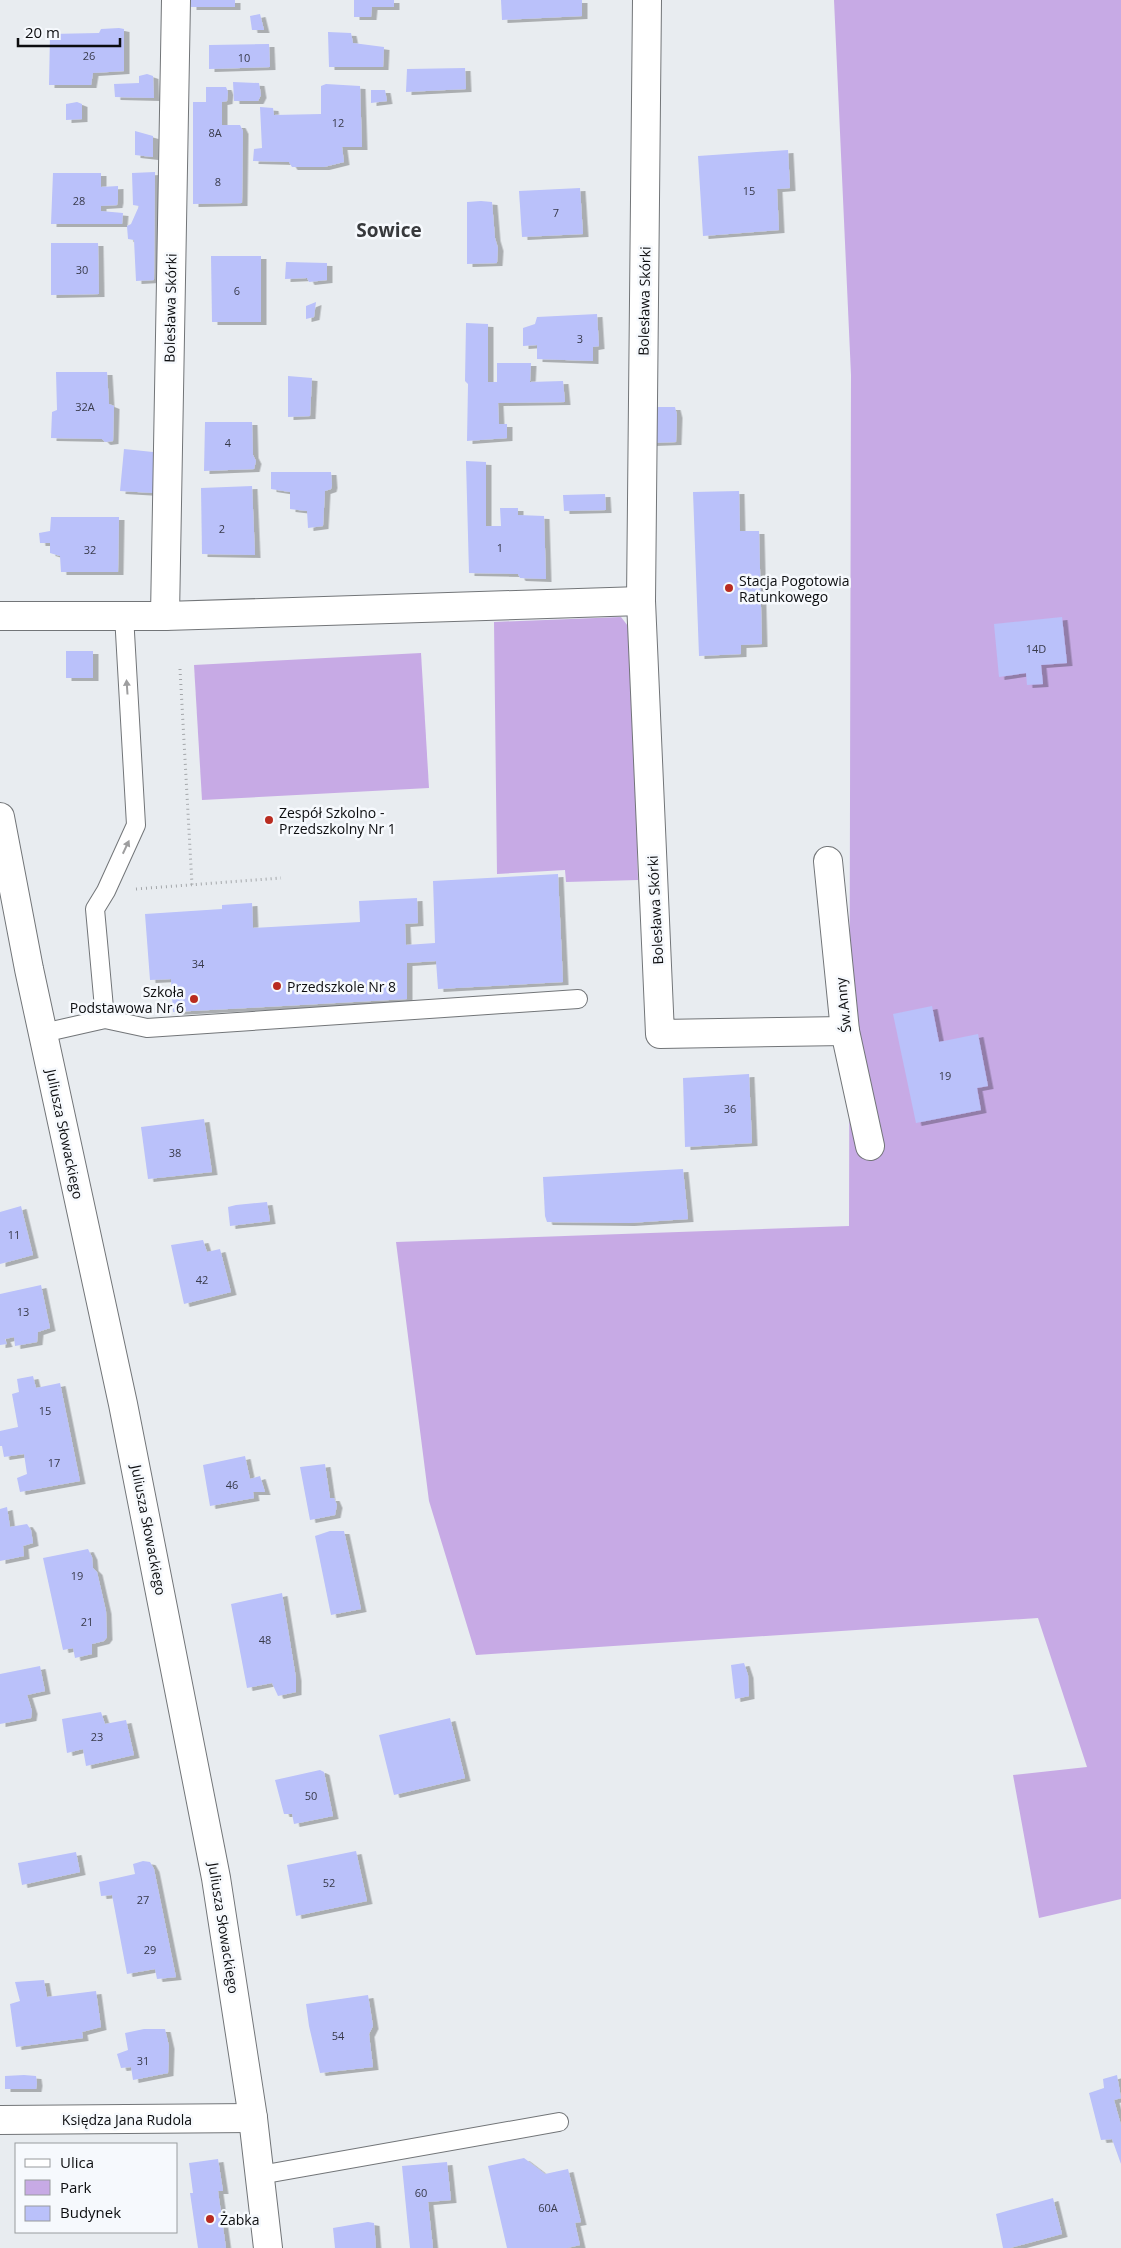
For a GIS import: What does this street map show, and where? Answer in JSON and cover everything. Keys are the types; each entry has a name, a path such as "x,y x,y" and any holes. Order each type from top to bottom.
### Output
{"street":[{"name":"Bolesława Skórki","path":"165,616 176,0"},
{"name":"Bolesława Skórki","path":"647,0 641,601 660,1034 845,1031"},
{"path":"0,616 165,616 641,601"},
{"name":"Juliusza Słowackiego","path":"0,817 43,1033 123,1404 174,1656 216,1878 253,2118 268,2248"},
{"name":"Św.Anny","path":"828,862 845,1031 870,1146"},
{"name":"Księdza Jana Rudola","path":"0,2120 253,2118"}],"lane":[{"path":"105,1019 95,909 106,891 136,825 124,615"},
{"path":"43,1033 105,1019 146,1028 578,999"},
{"path":"260,2175 559,2122"}],"path":[{"path":"180,669 192,885"},
{"path":"106,891 281,878"}],"green space":[{"path":"834,0 1121,0 1121,1899 1039,1918 1013,1775 1087,1767 1038,1618 476,1655 429,1501 396,1242 849,1226 851,375"},
{"path":"621,617 631,630 638,880 566,882 565,870 497,874 494,622"},
{"path":"421,653 429,788 202,800 194,665"}],"building":[{"path":"191,0 235,0 235,7 191,7"},
{"path":"354,0 394,0 394,7 372,7 371,17 354,17"},
{"path":"501,0 582,0 582,16 502,20"},
{"path":"260,14 264,30 252,30 250,16"},
{"path":"101,29 124,29 124,71 93,73 91,85 49,85 50,34 99,33"},
{"path":"328,32 351,33 353,43 384,47 383,67 329,67"},
{"path":"269,44 270,67 209,69 209,45"},
{"path":"465,68 466,89 406,92 407,69"},
{"path":"147,74 153,76 154,98 115,97 114,84 139,83 139,76"},
{"path":"233,82 259,83 261,95 258,101 234,101"},
{"path":"326,84 360,86 362,147 342,147 344,162 324,167 292,167 289,162 253,161 254,149 262,148 260,107 273,108 274,115 321,114 321,86"},
{"path":"206,87 226,87 228,92 227,101 222,102 222,125 240,125 243,131 242,203 193,204 193,102 206,102"},
{"path":"371,90 385,90 387,101 371,103"},
{"path":"77,102 82,104 82,119 66,120 66,104"},
{"path":"135,131 153,136 153,157 135,155"},
{"path":"788,150 790,188 777,189 779,230 703,236 698,156"},
{"path":"155,172 154,280 136,281 134,240 128,239 127,226 131,224 139,206 133,205 132,173"},
{"path":"53,173 101,173 101,187 118,186 118,200 117,205 101,206 101,211 123,213 122,224 51,224"},
{"path":"580,188 583,234 522,237 519,191"},
{"path":"467,202 492,202 495,238 498,248 497,263 467,264"},
{"path":"51,243 98,243 99,294 51,295"},
{"path":"211,256 261,256 261,322 212,322"},
{"path":"286,262 327,263 327,280 309,282 307,278 285,279"},
{"path":"316,302 314,317 306,319 306,306"},
{"path":"597,314 599,346 593,347 593,361 537,359 537,345 523,346 523,328 535,324 537,317"},
{"path":"466,323 488,324 488,382 497,382 497,363 531,363 530,382 563,381 565,402 498,403 499,424 507,424 507,438 467,441"},
{"path":"56,372 107,372 109,404 114,406 113,441 51,438 52,412 57,410"},
{"path":"288,376 312,378 310,416 288,417"},
{"path":"650,407 675,407 677,415 676,442 650,443"},
{"path":"205,422 252,422 253,455 256,461 254,469 204,471"},
{"path":"124,449 153,452 154,493 120,491"},
{"path":"466,461 486,462 486,526 501,526 500,508 518,508 518,515 544,516 546,579 520,578 518,574 469,573"},
{"path":"271,472 331,472 331,489 325,491 323,526 308,528 307,511 290,509 290,492 271,489"},
{"path":"252,486 255,555 202,554 201,488"},
{"name":"Stacja Pogotowia Ratunkowego","path":"739,491 740,531 759,531 762,644 741,645 741,654 699,656 693,492"},
{"path":"605,494 606,510 564,511 563,495"},
{"path":"51,517 119,517 118,572 61,572 60,556 50,553 50,543 40,543 39,533 50,531"},
{"path":"1062,617 1067,663 1041,665 1043,684 1027,685 1026,673 999,677 994,624"},
{"path":"66,651 93,651 93,678 66,678"},
{"path":"558,874 563,982 438,989 436,961 407,963 407,999 173,1012 171,979 150,980 145,914 222,909 222,905 252,903 253,928 360,922 359,901 417,898 418,923 405,924 406,945 435,943 433,881"},
{"path":"932,1006 939,1042 978,1034 988,1086 977,1088 981,1110 916,1123 893,1014"},
{"path":"749,1074 752,1143 685,1147 683,1078"},
{"path":"204,1119 212,1172 148,1179 141,1127"},
{"path":"683,1169 688,1219 629,1223 547,1222 543,1177"},
{"path":"267,1202 270,1221 230,1226 228,1207"},
{"path":"21,1206 33,1255 0,1264 0,1212"},
{"path":"203,1240 207,1252 220,1249 231,1292 184,1304 171,1245"},
{"path":"41,1285 50,1328 38,1332 37,1342 15,1346 14,1337 5,1339 7,1344 0,1345 0,1294"},
{"path":"33,1376 36,1388 60,1383 80,1481 20,1492 17,1478 27,1474 24,1454 4,1457 2,1446 0,1446 0,1431 18,1427 12,1394 19,1392 17,1379"},
{"path":"245,1456 250,1479 260,1476 265,1492 253,1492 254,1498 210,1506 203,1465"},
{"path":"325,1464 330,1498 334,1498 337,1505 335,1515 310,1520 300,1467"},
{"path":"7,1507 10,1527 27,1524 31,1530 33,1543 23,1546 24,1556 0,1561 0,1509"},
{"path":"330,1531 344,1531 361,1609 331,1615 315,1536"},
{"path":"88,1549 92,1557 93,1568 97,1572 106,1611 107,1637 104,1641 92,1644 92,1654 75,1658 73,1648 63,1650 43,1558"},
{"path":"282,1593 296,1678 296,1692 278,1696 272,1683 247,1688 231,1604"},
{"path":"744,1663 748,1675 749,1696 735,1699 731,1665"},
{"path":"40,1666 45,1691 27,1695 32,1711 31,1718 0,1724 0,1674"},
{"path":"101,1712 105,1724 126,1720 134,1755 86,1766 83,1749 67,1753 62,1719"},
{"path":"450,1718 465,1778 394,1795 379,1735"},
{"path":"320,1770 324,1772 333,1816 294,1824 292,1814 284,1814 275,1780"},
{"path":"356,1851 367,1901 296,1916 287,1865"},
{"path":"76,1852 80,1872 22,1885 18,1863"},
{"path":"143,1861 150,1862 154,1869 176,1977 157,1979 155,1969 127,1974 112,1895 101,1896 99,1882 135,1874 133,1864"},
{"path":"44,1980 47,1997 96,1991 101,2027 82,2032 83,2038 16,2047 10,2004 20,2001 15,1982"},
{"path":"368,1995 373,2026 369,2034 373,2067 320,2073 306,2004"},
{"path":"144,2029 165,2029 169,2046 168,2073 133,2080 131,2067 121,2068 117,2054 128,2050 125,2033"},
{"path":"1117,2075 1121,2098 1114,2100 1121,2125 1121,2164 1112,2139 1101,2140 1089,2093 1104,2088 1103,2079"},
{"path":"5,2076 36,2076 36,2089 5,2089"},
{"path":"524,2158 545,2174 568,2169 581,2222 575,2223 580,2245 567,2248 507,2248 488,2166"},
{"path":"218,2159 223,2191 218,2191 226,2248 198,2248 190,2193 193,2193 189,2163"},
{"path":"447,2162 451,2200 428,2202 433,2248 410,2248 402,2166"},
{"path":"1053,2198 1062,2234 1010,2248 1003,2248 996,2214"},
{"path":"368,2222 374,2223 376,2248 335,2248 333,2228"}],"place":[{"name":"Stacja Pogotowia Ratunkowego","path":"729,588"},
{"name":"Zespół Szkolno - Przedszkolny Nr 1","path":"269,820"},
{"name":"Przedszkole Nr 8","path":"277,986"},
{"name":"Szkoła Podstawowa Nr 6","path":"194,999"},
{"name":"Żabka","path":"210,2219"}],"district":[{"name":"Sowice","path":"389,230"}]}
